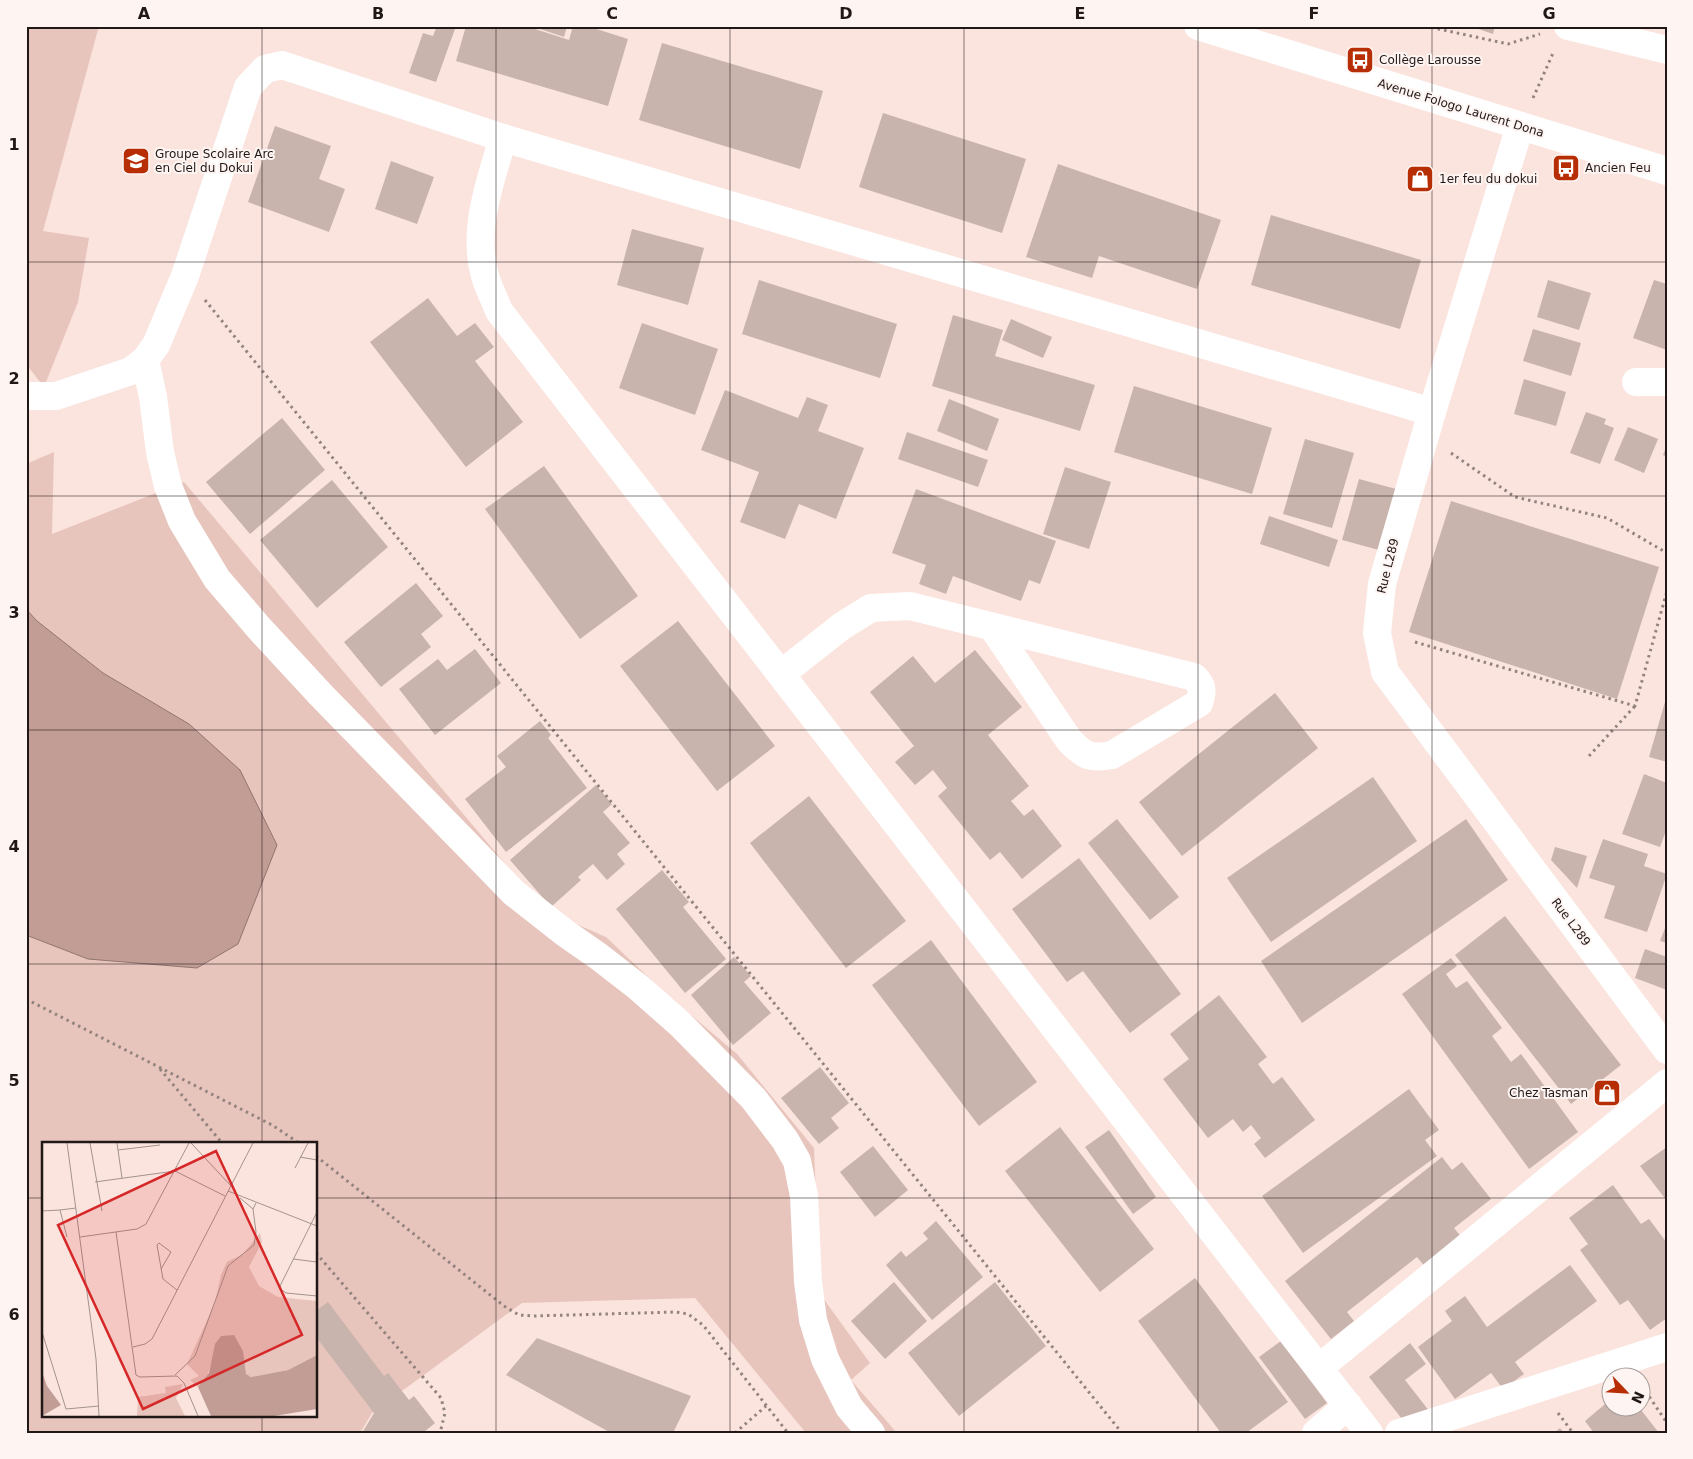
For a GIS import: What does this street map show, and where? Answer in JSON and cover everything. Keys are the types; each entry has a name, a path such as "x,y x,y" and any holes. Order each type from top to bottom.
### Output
{"street":[{"name":"Avenue Fologo Laurent Dona","path":"1198,26 1667,171"},
{"path":"1557,34 1667,50"},
{"path":"26,396 56,396 131,371 145,360 156,345 185,276 248,87 265,69 282,65 503,138 1429,423"},
{"name":"Rue L289","path":"1520,126 1382,584 1377,633 1385,672 1667,1050"},
{"path":"503,138 484,205 480,240 485,277 499,311 1369,1433"},
{"path":"145,360 153,398 160,452 168,486 182,521 217,579 320,694 514,893 565,933 605,961 680,1024 753,1098 785,1140 797,1161 804,1196 808,1282 813,1320 825,1359 849,1407 871,1433"},
{"path":"1636,382 1667,382"},
{"path":"781,674 842,626 872,608 910,606 1194,677 1201,684 1202,688 1199,703 1112,755 1088,756 1079,751 1069,740 993,628"},
{"path":"1319,1368 1667,1083"},
{"path":"1399,1433 1667,1347"},
{"path":"1316,1433 1348,1406"}],"path":[{"path":"1424,26 1508,44 1557,34"},
{"path":"1520,126 1557,34"},
{"path":"185,276 1122,1433"},
{"path":"1429,423 1516,497 1607,518 1667,553"},
{"path":"1589,756 1635,706 1667,592"},
{"path":"1415,642 1635,706"},
{"path":"26,998 272,1125 298,1142"},
{"path":"158,1066 221,1142"},
{"path":"318,1158 504,1306 519,1315 676,1312 688,1314 703,1325 788,1433"},
{"path":"318,1255 442,1398 446,1412 440,1433"},
{"path":"1650,1398 1667,1423"},
{"path":"735,1433 766,1406"}],"shaded area":[{"path":"26,26 99,26 43,231 89,238 78,302 44,387 26,364"},
{"path":"54,452 52,534 184,482 544,910 606,937 666,994 737,1054 814,1148 820,1294 870,1363 851,1380 897,1433 806,1433 695,1298 522,1303 372,1413 360,1433 26,1433 26,935 88,959 189,724 103,673 37,621 26,609 26,464"},
{"path":"26,609 37,621 103,673 189,724 240,770 277,845 238,944 197,968 88,959 26,935"}],"building":[{"path":"437,26 456,26 436,82 409,73 423,33 433,36"},
{"path":"466,26 526,26 569,40 573,26 587,26 628,39 608,106 456,61"},
{"path":"531,26 567,26 564,37"},
{"path":"1470,26 1495,26 1493,34"},
{"path":"662,43 823,91 800,169 639,120"},
{"path":"883,113 1026,159 1002,233 859,187"},
{"path":"275,126 331,146 319,179 345,189 329,232 248,202"},
{"path":"391,161 434,177 417,224 375,209"},
{"path":"1058,164 1221,220 1197,289 1099,256 1092,278 1026,257"},
{"path":"1271,215 1421,260 1400,329 1251,285"},
{"path":"632,229 704,248 688,305 617,285"},
{"path":"759,280 897,324 880,378 742,334"},
{"path":"1548,280 1591,293 1579,330 1537,317"},
{"path":"1654,280 1667,284 1667,350 1633,338"},
{"path":"428,298 457,336 475,323 494,347 475,361 523,422 466,467 370,342"},
{"path":"953,315 1003,330 995,356 1095,385 1080,431 932,386"},
{"path":"1011,319 1052,337 1043,358 1002,340"},
{"path":"642,323 718,349 695,415 619,388"},
{"path":"1533,329 1581,343 1571,376 1523,361"},
{"path":"1524,379 1566,392 1556,426 1514,414"},
{"path":"1134,386 1272,428 1252,494 1114,452"},
{"path":"725,390 798,418 807,397 828,405 818,431 864,448 836,519 799,504 785,539 740,522 759,472 701,450"},
{"path":"949,399 999,419 987,451 937,431"},
{"path":"1586,412 1606,419 1604,424 1614,428 1600,464 1570,453"},
{"path":"282,418 325,470 250,534 206,482"},
{"path":"1628,427 1658,439 1644,473 1614,460"},
{"path":"907,432 988,460 978,487 898,459"},
{"path":"1305,439 1354,453 1332,528 1283,514"},
{"path":"1667,445 1667,457 1663,455"},
{"path":"544,466 638,596 580,639 485,509"},
{"path":"1065,467 1111,482 1089,549 1043,534"},
{"path":"1359,479 1396,489 1379,550 1342,540"},
{"path":"332,480 388,547 317,608 260,540"},
{"path":"916,489 1056,541 1040,584 1029,580 1021,601 953,576 946,594 919,584 926,565 892,553"},
{"path":"1451,501 1659,567 1617,699 1409,632"},
{"path":"1269,516 1338,540 1329,567 1260,544"},
{"path":"416,583 443,616 421,634 431,647 381,687 344,642"},
{"path":"678,621 775,746 717,791 620,666"},
{"path":"475,649 501,683 435,735 399,689 438,659 447,670"},
{"path":"975,650 1022,707 988,735 1029,786 1011,801 1024,816 1033,809 1062,846 1022,879 1000,852 990,860 938,796 947,788 933,770 915,785 895,762 914,746 870,692 913,656 935,683"},
{"path":"1275,693 1318,748 1182,856 1139,802"},
{"path":"1667,695 1667,762 1649,757"},
{"path":"540,721 551,735 548,738 587,788 506,852 465,799 506,767 497,756"},
{"path":"1644,774 1667,783 1667,828 1660,847 1622,834"},
{"path":"1373,777 1417,841 1271,942 1227,878"},
{"path":"596,785 612,804 603,812 630,843 617,854 625,864 607,880 593,864 578,877 581,880 551,907 510,860"},
{"path":"809,796 906,921 846,968 750,843"},
{"path":"1117,819 1179,897 1150,920 1088,843"},
{"path":"1466,819 1508,880 1302,1023 1261,961"},
{"path":"1603,839 1648,854 1644,866 1667,874 1647,932 1604,918 1615,886 1589,878"},
{"path":"1555,847 1587,856 1577,888 1551,860"},
{"path":"1079,858 1181,994 1130,1033 1083,971 1067,982 1012,909"},
{"path":"662,870 689,902 683,907 726,959 685,993 616,909"},
{"path":"1505,916 1621,1065 1571,1104 1455,955"},
{"path":"1667,923 1667,943 1660,941"},
{"path":"931,940 1037,1082 979,1126 872,985"},
{"path":"1645,949 1667,957 1667,990 1635,978"},
{"path":"734,957 751,976 744,982 771,1013 733,1045 691,995"},
{"path":"1451,958 1457,966 1446,974 1456,988 1467,981 1502,1028 1492,1036 1511,1062 1521,1054 1578,1132 1529,1169 1402,994"},
{"path":"1219,995 1267,1057 1258,1064 1273,1084 1282,1077 1315,1120 1265,1158 1254,1144 1261,1138 1251,1125 1243,1132 1233,1119 1208,1138 1163,1079 1189,1059 1170,1034"},
{"path":"820,1067 849,1103 831,1118 839,1128 819,1144 781,1098"},
{"name":"Chez Tasman","path":"1609,1083 1617,1093 1605,1103 1598,1093"},
{"path":"1409,1089 1439,1130 1425,1140 1437,1156 1303,1253 1262,1196"},
{"path":"1060,1127 1154,1249 1100,1292 1005,1171"},
{"path":"1109,1130 1156,1197 1133,1214 1085,1147"},
{"path":"873,1146 908,1190 875,1217 840,1172"},
{"path":"1667,1147 1667,1201 1640,1166"},
{"path":"1442,1157 1452,1170 1462,1162 1491,1199 1454,1228 1463,1239 1426,1268 1417,1257 1347,1312 1354,1321 1331,1339 1285,1281"},
{"path":"1613,1185 1641,1224 1649,1219 1667,1243 1667,1251 1665,1253 1667,1255 1667,1318 1650,1330 1628,1300 1620,1305 1580,1250 1588,1244 1569,1218"},
{"path":"936,1221 983,1277 932,1320 886,1265 901,1251 906,1257 928,1239 923,1233"},
{"path":"1570,1265 1597,1301 1515,1362 1524,1374 1503,1389 1491,1373 1455,1399 1418,1347 1452,1321 1445,1311 1465,1296 1487,1327"},
{"path":"1195,1278 1288,1402 1246,1433 1221,1433 1138,1321"},
{"path":"894,1282 927,1321 885,1359 851,1321"},
{"path":"995,1282 1046,1346 959,1416 908,1353"},
{"path":"328,1302 384,1376 388,1373 409,1400 414,1396 435,1423 423,1433 362,1433 374,1413 318,1340 318,1310"},
{"path":"537,1338 691,1396 673,1433 611,1433 506,1375"},
{"path":"1281,1341 1327,1403 1305,1419 1259,1357"},
{"path":"1410,1343 1426,1364 1405,1380 1430,1412 1402,1419 1369,1377"},
{"path":"1600,1408 1600,1416 1646,1416 1659,1433 1594,1433 1585,1421"},
{"path":"1560,1428 1564,1433 1554,1433"}],"place":[{"name":"Collège Larousse","path":"1360,60"},
{"name":"Groupe Scolaire Arc en Ciel du Dokui","path":"136,161"},
{"name":"Ancien Feu","path":"1566,168"},
{"name":"1er feu du dokui","path":"1420,179"},
{"name":"Chez Tasman","path":"1607,1093"}]}
